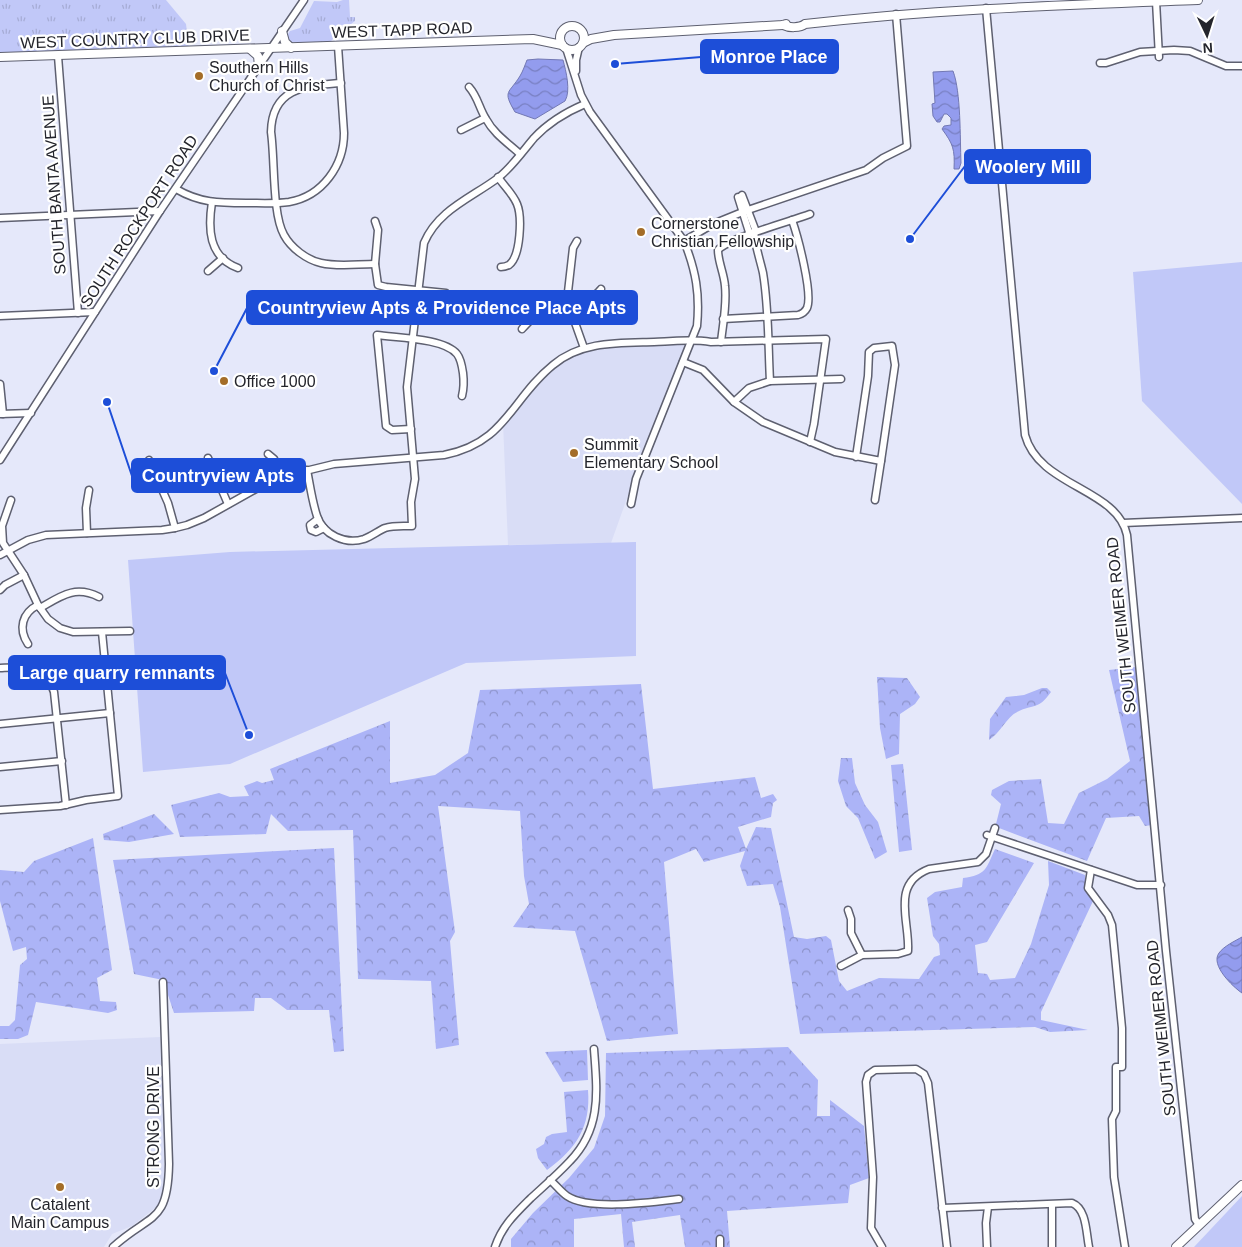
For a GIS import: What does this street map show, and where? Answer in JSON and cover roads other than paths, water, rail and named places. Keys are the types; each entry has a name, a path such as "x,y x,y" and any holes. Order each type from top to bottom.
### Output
{"main road":[{"name":"WEST TAPP ROAD","path":"271,48 533,39 553,35 565,27 571,26 577,26 581,30 592,34 614,35 783,25 788,27 896,14 962,9 1198,0"},
{"path":"581,30 584,36 581,45"},
{"path":"282,31 285,42 291,48"},
{"path":"561,31 560,38 564,46"},
{"name":"WEST TAPP ROAD","path":"533,39 573,50 592,39 614,35"},
{"name":"WEST COUNTRY CLUB DRIVE","path":"0,57 271,48"},
{"path":"250,49 258,56 259,66"},
{"path":"1176,1247 1242,1185"}],"street":[{"name":"SOUTH ROCKPORT ROAD","path":"0,460 160,211 304,0"},
{"path":"1156,2 1158,54"},
{"name":"SOUTH WEIMER ROAD","path":"986,8 1025,435 1031,449 1051,471 1111,509 1123,523 1127,540 1166,951 1195,1219 1199,1226"},
{"path":"684,242 713,224 866,170 883,158 907,146 896,14"},
{"path":"576,80 576,60 581,45"},
{"path":"176,188 192,197 212,202 276,202 295,200 311,193 326,182 335,169 343,150 344,139 338,46"},
{"path":"564,46 585,104 594,120 684,242 692,261 697,282 697,326 636,479 631,504"},
{"path":"1100,63 1106,63 1140,52 1158,54 1190,51 1217,64 1242,66"},
{"name":"SOUTH BANTA AVENUE","path":"58,56 78,313"},
{"path":"340,83 302,87 284,98 277,108 272,126 278,216 284,236 300,252 319,263 337,266 375,264"},
{"path":"469,87 476,95 485,118 495,132 520,154"},
{"path":"307,470 318,519 324,528 336,537 353,540 365,539 385,528 412,526 411,502 415,483 407,387 424,243 428,232 439,218 498,178 549,124 585,104"},
{"path":"462,130 485,118"},
{"path":"498,178 516,202 520,220 518,247 514,258 510,264 501,268"},
{"path":"740,196 755,229 753,234 764,280 770,381"},
{"path":"212,202 209,221 210,232 215,246 223,258 238,268"},
{"path":"0,218 160,211"},
{"path":"721,342 725,311 725,284 718,250 722,246 810,214"},
{"path":"724,319 803,314 808,306 806,277 802,253 792,220"},
{"path":"376,221 378,230 375,264 378,285 446,293"},
{"path":"577,241 573,248 568,303 584,348"},
{"path":"208,271 223,258"},
{"path":"522,329 529,321 551,308 593,298 601,289"},
{"path":"0,316 96,312"},
{"path":"411,430 392,430 386,426 377,335 442,344 456,353 463,377 464,388 462,396"},
{"path":"0,555 39,536 162,530 187,525 204,518 263,485 281,477 307,470 334,464 452,453 479,443 501,424 553,364 584,348 615,343 692,340 721,342 826,339 810,442"},
{"path":"856,457 868,376 869,352 874,348 892,346 895,365 875,500"},
{"path":"683,362 703,370 734,402 763,422 836,452 881,461"},
{"path":"734,402 748,388 770,381 841,380"},
{"path":"0,384 1,414 31,413"},
{"path":"268,454 274,460 281,477"},
{"path":"208,458 228,504"},
{"path":"149,460 168,503 175,528"},
{"path":"139,484 158,479"},
{"path":"86,533 86,508 89,490"},
{"path":"11,500 1,530 3,543 24,575 39,606 52,623 63,630 73,632 130,631"},
{"path":"1123,523 1242,518"},
{"path":"318,519 312,523 311,530 316,532 324,528"},
{"path":"0,590 24,575"},
{"path":"28,644 23,634 23,622 28,612 72,592 85,591 98,597"},
{"path":"0,810 66,805 86,800 118,796 102,632"},
{"path":"3,668 34,669 46,675 52,683 66,805"},
{"path":"0,724 110,713"},
{"path":"0,767 62,761"},
{"path":"841,966 862,955 898,954 908,951 909,941 903,906 912,880 922,871 929,869 978,862 986,854 990,836 995,828"},
{"path":"990,836 1137,885 1160,885"},
{"path":"1091,870 1088,888 1108,915 1112,926 1122,1028 1122,1067 1116,1067 1116,1111 1112,1119 1114,1178 1125,1247"},
{"path":"848,910 851,919 851,934 862,955"},
{"name":"STRONG DRIVE","path":"112,1247 156,1215 164,1202 168,1188 169,1164 163,982"},
{"path":"495,1247 508,1220 571,1161 586,1142 593,1123 596,1104 594,1049"},
{"path":"882,1247 871,1228 873,1177 866,1082 868,1076 876,1070 912,1068 924,1074 928,1083 947,1247"},
{"path":"550,1180 567,1196 584,1202 629,1204 679,1199"},
{"path":"942,1208 1069,1203 1078,1206 1082,1213 1089,1247"},
{"path":"1052,1205 1052,1247"},
{"path":"987,1247 986,1223 988,1207"},
{"path":"720,1239 720,1247"}],"water":[{"path":"527,60 563,60 568,92 565,101 535,119 515,112 509,100 508,92 521,74"},
{"path":"953,71 956,80 960,115 961,163 959,169 954,169 952,147 942,129 944,126 951,125 951,118 944,114 940,122 937,122 933,116 932,104 935,103 933,72"},
{"path":"1242,937 1242,993 1224,975 1217,958 1224,948"}],"place":[{"name":"Monroe Place","path":"615,64"},
{"name":"Southern Hills Church of Christ","path":"199,76"},
{"name":"Cornerstone Christian Fellowship","path":"641,232"},
{"name":"Woolery Mill","path":"910,239"},
{"name":"Countryview Apts & Providence Place Apts","path":"214,371"},
{"name":"Office 1000","path":"224,381"},
{"name":"Countryview Apts","path":"107,402"},
{"name":"Summit Elementary School","path":"574,453"},
{"name":"Large quarry remnants","path":"249,735"},
{"name":"Catalent Main Campus","path":"60,1187"}]}
